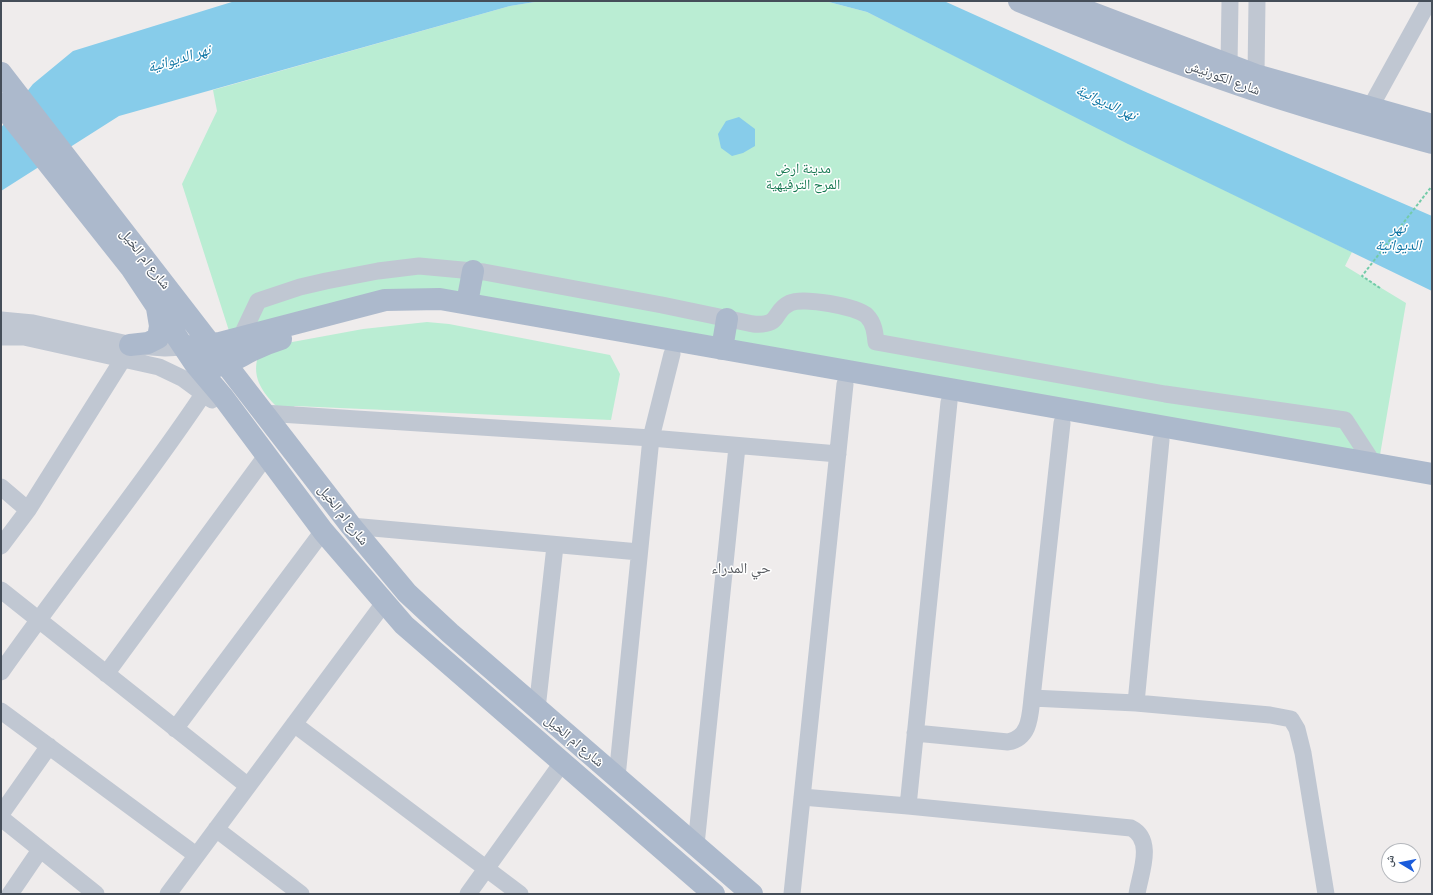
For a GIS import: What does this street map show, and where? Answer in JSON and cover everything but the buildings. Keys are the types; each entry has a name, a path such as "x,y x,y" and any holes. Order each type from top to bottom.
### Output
{"main road":[{"name":"شارع الكورنيش","path":"1019,1 1074,24 1227,72 1254,82 1298,105 1430,126"},
{"name":"شارع الكورنيش","path":"1072,3 1227,72"},
{"name":"شارع ام الخيل","path":"1,73 110,228 131,268 189,355 223,397 323,531 384,603 404,626 714,894"},
{"name":"شارع الكورنيش","path":"1254,82 1370,108 1430,126"},
{"name":"شارع ام الخيل","path":"1,104 110,228 228,339 225,364 351,526 417,603 537,709 752,894"},
{"path":"467,303 473,271"},
{"path":"189,355 228,339 385,300 421,298 467,303 1432,474"},
{"path":"126,352 158,338 160,326 155,303"},
{"path":"228,339 281,340 358,320 401,312 426,312 470,316 672,354 1432,488"},
{"path":"722,349 727,319"},
{"path":"189,355 208,367 225,364 228,339"},
{"path":"228,339 253,352 246,369 246,382 250,396"}],"street":[{"path":"1227,72 1230,1"},
{"path":"1254,82 1257,1"},
{"path":"1370,108 1429,1"},
{"path":"228,339 258,301 300,287 378,271 419,266 473,271 662,305 727,319 767,325 775,320 781,310 789,303 799,300 857,310 867,316 874,327 876,342 1165,394 1345,420 1373,463"},
{"path":"1,320 33,323 126,352 168,370 204,393 254,438"},
{"path":"1,337 24,337 126,352 153,348 189,355"},
{"path":"1,546 28,510 126,352"},
{"path":"617,777 651,438 672,354"},
{"path":"792,894 845,384"},
{"path":"1,672 38,619 176,434 204,393"},
{"path":"908,806 949,402"},
{"path":"264,413 651,438 737,447 838,454"},
{"path":"915,733 1002,742 1013,741 1026,731 1032,698 1062,423"},
{"path":"1136,703 1161,440"},
{"path":"696,845 737,447"},
{"path":"106,674 266,456"},
{"path":"1,487 28,510"},
{"path":"351,526 555,546 639,552"},
{"path":"175,729 323,531"},
{"path":"537,709 555,546"},
{"path":"1,590 248,786"},
{"path":"168,894 384,603"},
{"path":"1032,698 1136,703 1270,715 1291,719 1297,729 1303,753 1326,894"},
{"path":"1,711 196,855"},
{"path":"294,724 520,894"},
{"path":"1,814 48,746"},
{"path":"468,894 562,763"},
{"path":"802,797 1131,828 1143,839 1145,849 1137,894"},
{"path":"1,818 96,894"},
{"path":"216,829 301,894"},
{"path":"10,894 40,850"}],"path":[{"path":"1380,288 1362,276 1432,187"}],"green space":[{"name":"مدينة ارض المرح الترفيهية","path":"541,1 825,1 867,12 1352,252 1345,266 1406,303 1380,455 445,290 230,334 182,184 217,111 213,90 510,6"},
{"path":"427,322 449,324 610,355 620,374 611,420 295,406 283,413 262,390 259,383 256,368 257,360 276,345 363,329"}],"water":[{"name":"نهر الديوانية","path":"235,1 541,1 510,6 119,116 1,191 1,128 33,84 73,51"},
{"name":"نهر الديوانية","path":"825,1 944,1 1148,93 1432,216 1432,291 1128,144 867,12"},
{"path":"739,117 755,129 755,146 743,153 732,156 721,148 718,134 726,121"}],"district":[{"name":"حي المدراء","path":"741,569"}]}
